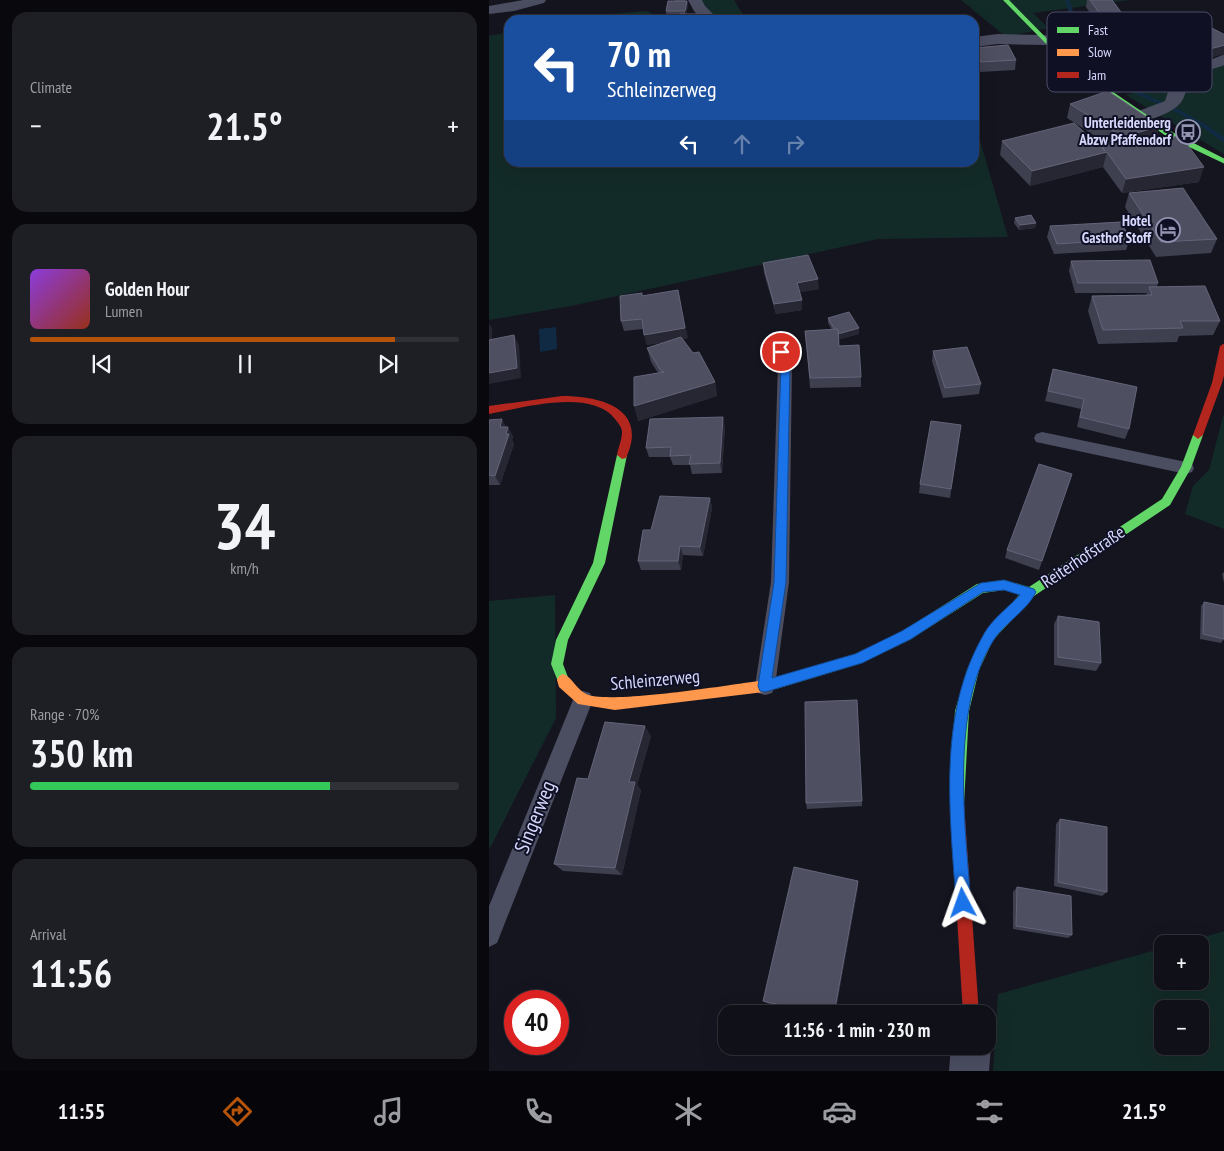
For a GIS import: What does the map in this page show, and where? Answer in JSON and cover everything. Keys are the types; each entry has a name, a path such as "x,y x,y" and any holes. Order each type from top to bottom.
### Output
{"street":[{"path":"489,10 514,7 539,0"},
{"path":"695,0 699,8 707,15"},
{"path":"1006,0 1045,40"},
{"path":"979,42 1045,40"},
{"path":"1212,65 1224,60"},
{"path":"1109,92 1196,149 1224,162"},
{"path":"1143,116 1167,107 1175,99 1177,92"},
{"name":"Reiterhofstraße","path":"970,1005 956,792 962,710 973,670 989,636 1030,592 1166,502 1186,468 1217,383 1224,346"},
{"path":"489,410 575,397 599,402 617,412 627,431 599,563 562,640 557,664 564,683 583,700"},
{"name":"Schleinzerweg","path":"583,700 615,704 765,686 858,659 907,635 981,588 1004,585 1030,592"},
{"path":"969,1071 970,1055"}],"lane":[{"path":"765,686 780,582 785,364 777,340"},
{"path":"1042,438 1186,468"},
{"name":"Singerweg","path":"489,934 583,700"}],"green space":[{"path":"697,0 734,0 743,15 711,15"},
{"path":"961,0 1130,0 1033,13 1047,28 1006,37"},
{"path":"647,11 655,15 598,15"},
{"path":"504,33 504,167 979,167 979,137 1008,237 878,239 571,306 489,320 489,36"},
{"path":"1224,64 1224,154 1126,95 1135,92 1212,92 1212,68"},
{"path":"1224,413 1224,529 1185,514 1193,486 1209,470"},
{"path":"555,595 556,718 489,850 489,601"},
{"path":"1225,931 1224,1071 993,1071 994,1055 996,1055 998,994 1154,951 1154,990 1209,990 1209,935"}],"water":[{"path":"556,327 557,349 540,352 539,329"}],"building":[{"path":"1090,0 1112,0 1121,12 1099,12"},
{"path":"668,1 687,1 685,11 666,11"},
{"path":"680,14 697,14 697,15"},
{"path":"1212,28 1225,35 1225,45 1212,48"},
{"path":"1008,45 1016,60 981,62 979,48"},
{"path":"1109,92 1160,126 1123,137 1070,104"},
{"path":"1074,123 1105,151 1102,146 1181,136 1204,167 1126,179 1107,152 1032,171 1002,141"},
{"path":"1183,188 1217,239 1161,242 1129,193"},
{"path":"1031,215 1036,223 1020,225 1015,218"},
{"path":"1121,222 1130,239 1057,244 1050,226"},
{"path":"808,255 818,279 797,283 802,300 774,304 763,263"},
{"path":"1150,260 1158,283 1078,283 1071,261"},
{"path":"1205,286 1220,321 1180,321 1183,328 1103,330 1092,296 1152,295 1149,287"},
{"path":"678,290 685,328 644,335 642,319 621,321 620,296 642,293 642,296"},
{"path":"849,312 859,328 838,334 838,329 835,330 828,318"},
{"path":"838,329 839,346 859,345 861,377 810,378 805,331"},
{"path":"514,335 517,368 489,373 489,340"},
{"path":"681,337 693,353 699,352 715,382 634,406 634,377 664,372 661,371 647,348"},
{"path":"967,347 981,384 945,388 933,351"},
{"path":"1053,369 1137,387 1129,429 1080,417 1084,399 1048,391"},
{"path":"723,417 720,463 689,464 691,455 670,456 671,447 646,448 650,419"},
{"path":"502,419 500,427 508,427 506,434 509,434 495,476 489,475 489,420"},
{"path":"931,421 961,425 951,489 920,484"},
{"path":"1039,464 1072,474 1042,561 1007,550"},
{"path":"660,496 710,498 700,547 680,546 678,561 638,561 643,530 651,530"},
{"path":"1204,602 1224,606 1224,639 1203,634"},
{"path":"1058,616 1099,622 1101,663 1058,657"},
{"path":"857,700 862,801 806,803 805,702"},
{"path":"605,722 645,726 629,782 635,782 615,868 554,864 577,778 588,779"},
{"path":"1060,819 1107,827 1107,892 1058,882"},
{"path":"794,867 858,881 836,1005 780,1005 763,1001"},
{"path":"1017,887 1071,896 1072,935 1016,926"}],"waterway":[{"path":"1067,0 1071,12"},
{"path":"1136,92 1176,110 1203,125 1225,141"}],"traffic: fast":[{"path":"1006,0 1047,42"},
{"path":"1109,92 1169,134 1225,162"},
{"path":"957,804 962,711 973,670 989,636 1030,592 1166,502 1186,468 1198,435"},
{"path":"563,680 557,664 562,640 599,563 622,455"},
{"path":"776,683 858,659 907,635 981,588 1004,585 1030,592"}],"traffic: slow":[{"path":"563,680 583,700 615,704 765,686 776,683"}],"traffic: jam":[{"path":"1198,435 1217,383 1225,346"},
{"path":"489,410 562,399 581,399 599,403 613,410 626,428 627,435 622,455"},
{"path":"957,804 970,1005"}],"place":[{"name":"Unterleidenberg Abzw Pfaffendorf","path":"1188,132"},
{"name":"Hotel Gasthof Stoff","path":"1168,230"}],"route":[{"path":"781,352 785,364 780,582 765,686 858,659 907,635 981,588 1004,585 1030,592 989,636 973,670 962,710 956,792 963,903"}]}
